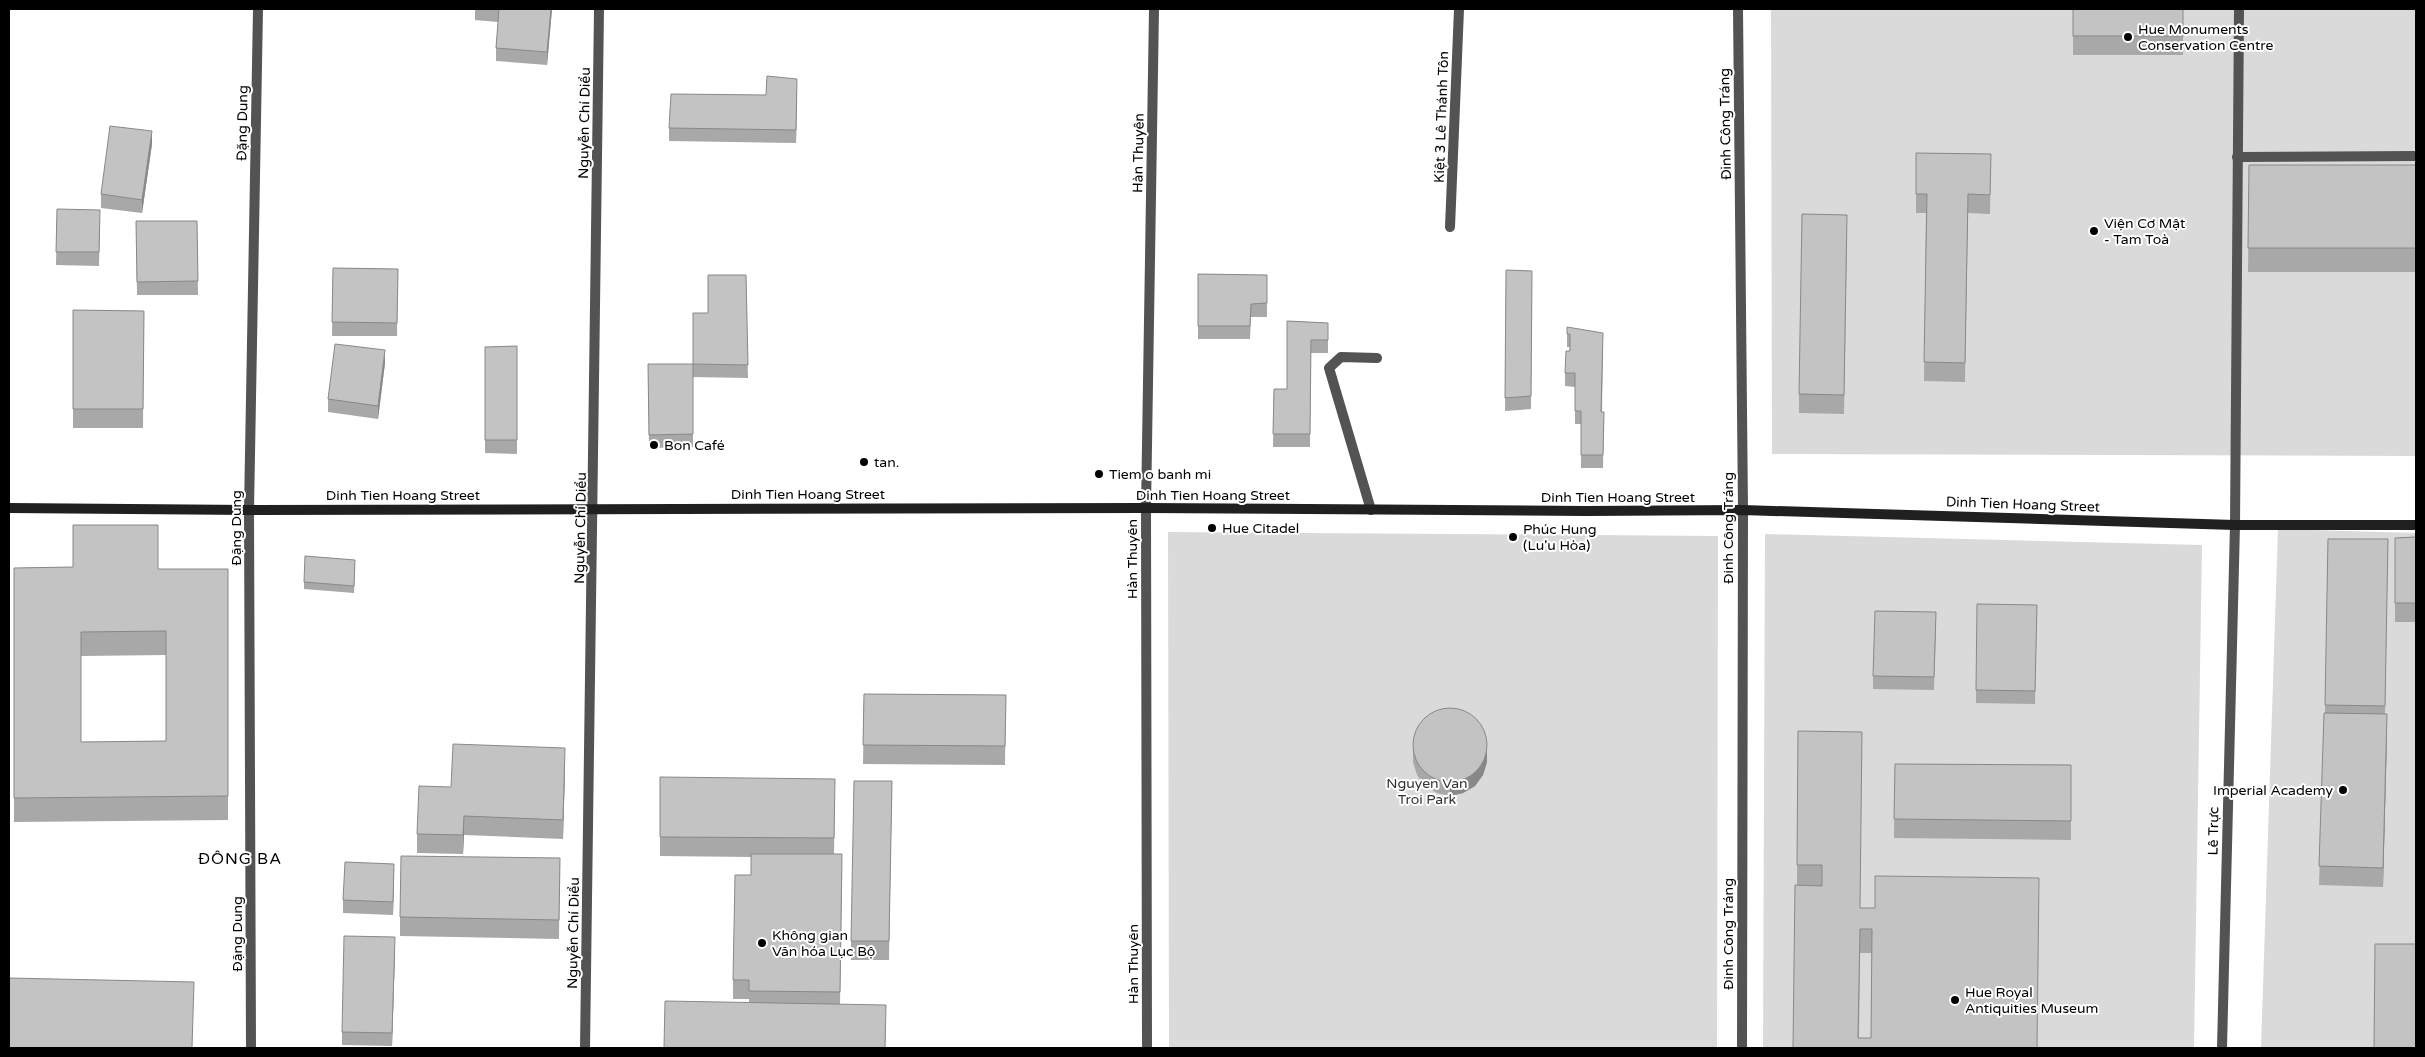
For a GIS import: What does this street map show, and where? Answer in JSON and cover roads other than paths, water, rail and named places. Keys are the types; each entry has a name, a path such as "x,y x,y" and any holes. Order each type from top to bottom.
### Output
{"main road":[{"name":"Dinh Tien Hoang Street","path":"9,508 250,510 594,508 1743,510 2235,525 2416,525"}],"street":[{"name":"Đặng Dung","path":"252,1048 250,510 258,9"},
{"name":"Nguyễn Chí Diểu","path":"585,1048 594,508 599,9"},
{"name":"Hàn Thuyên","path":"1147,1048 1146,508 1154,9"},
{"name":"Kiệt 3 Lê Thánh Tôn","path":"1450,227 1459,9"},
{"name":"Đinh Công Tráng","path":"1738,9 1743,510 1742,1048"},
{"name":"Lê Trực","path":"2222,1048 2235,525 2239,9"},
{"path":"2237,157 2416,156"},
{"path":"1371,510 1329,368 1341,358 1377,358"}],"place":[{"name":"Hue Monuments Conservation Centre","path":"2128,37"},
{"name":"Viện Cơ Mật - Tam Toà","path":"2094,231"},
{"name":"Bon Café","path":"654,445"},
{"name":"tan.","path":"864,462"},
{"name":"Tiem o banh mi","path":"1099,474"},
{"name":"Hue Citadel","path":"1212,528"},
{"name":"Phúc Hung (Lu'u Hòa)","path":"1513,537"},
{"name":"Imperial Academy","path":"2343,790"},
{"name":"Không gian Văn hóa Lục Bộ","path":"762,943"},
{"name":"Hue Royal Antiquities Museum","path":"1955,1000"}],"district":[{"name":"ĐÔNG BA","path":"240,858"}],"park label":[{"name":"Nguyen Van Troi Park","path":"1427,792"}]}
